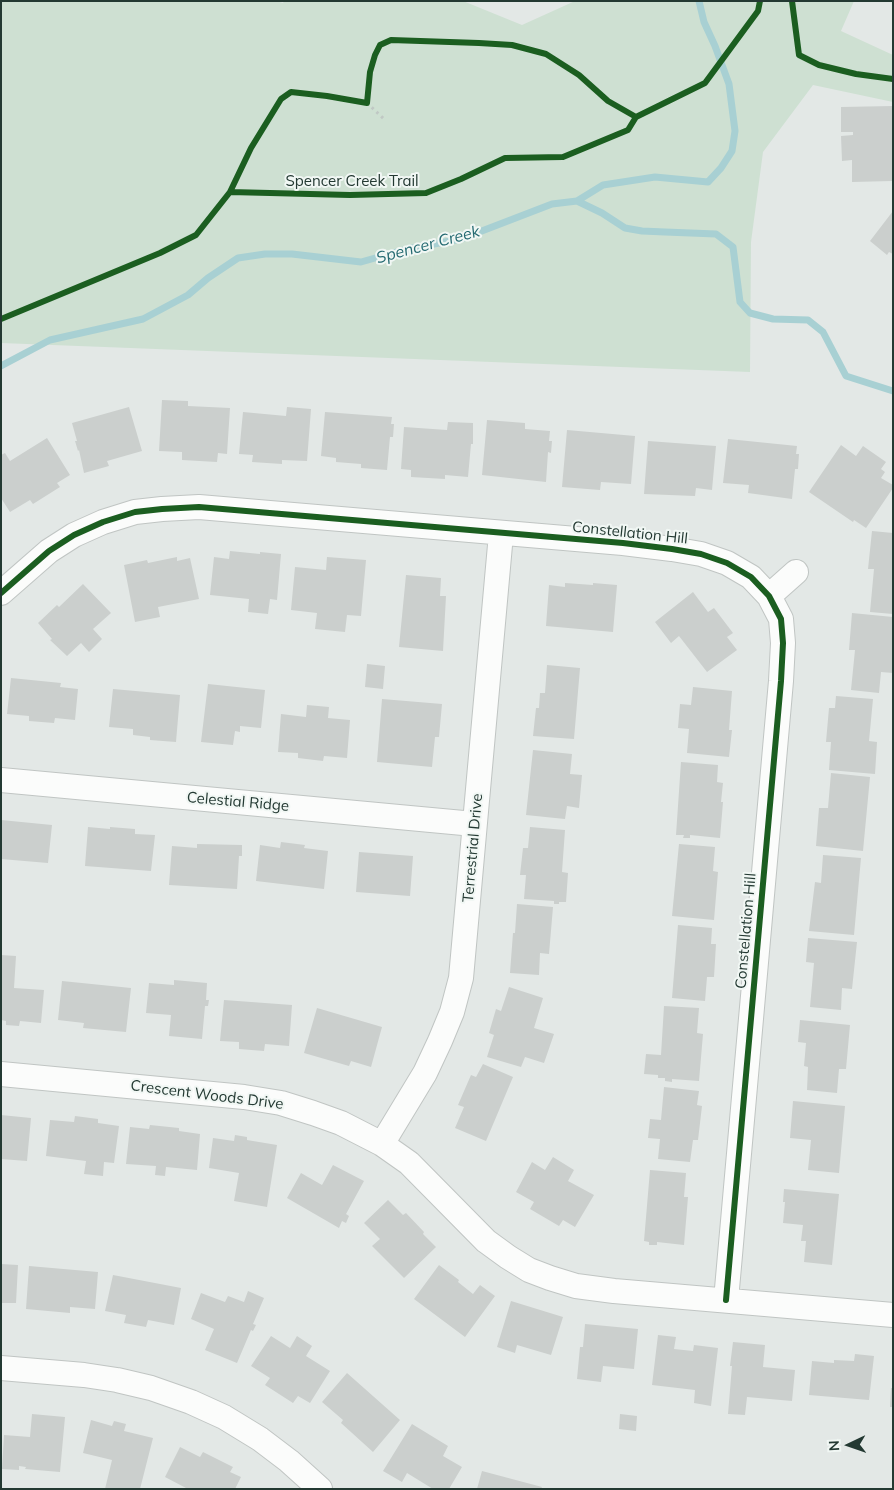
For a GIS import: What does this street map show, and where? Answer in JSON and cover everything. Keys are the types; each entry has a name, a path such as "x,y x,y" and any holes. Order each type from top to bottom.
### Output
{"street":[{"name":"Constellation Hill","path":"1,593 49,551 74,535 104,522 135,512 162,508 199,507 623,543 701,554 727,563 751,577 769,596 781,619 783,643 726,1300"},
{"name":"Terrestrial Drive","path":"382,1144 425,1073 452,1012 461,978 501,534"},
{"path":"769,596 796,572"},
{"name":"Celestial Ridge","path":"1,780 474,824"},
{"name":"Crescent Woods Drive","path":"1,1074 205,1092 280,1103 313,1112 341,1123 382,1144 409,1163 486,1241 508,1257 529,1270 576,1286 614,1291 893,1315"},
{"path":"1,1368 117,1380 151,1388 190,1402 224,1418 260,1439 289,1461 320,1489"}],"path":[{"path":"366,103 367,96"},
{"path":"357,102 366,103 384,118"}],"green space":[{"path":"1,1 276,1 283,3 284,1 463,1 522,25 575,1 854,1 841,31 893,55 893,102 813,85 763,152 751,242 750,372 1,343"}],"building":[{"path":"893,106 892,181 852,182 852,160 842,161 841,136 853,135 853,132 841,132 841,107"},
{"path":"893,211 893,254 889,252 887,255 870,241"},
{"path":"162,400 188,401 188,406 230,408 227,454 218,453 217,462 182,460 182,452 159,451"},
{"path":"129,407 142,451 107,461 109,466 84,473 72,423"},
{"path":"287,407 311,409 307,461 282,460 282,464 252,462 253,455 239,454 243,412 286,416"},
{"path":"325,412 392,417 391,424 394,424 393,437 390,437 387,470 361,468 361,464 336,462 336,458 321,456"},
{"path":"487,420 525,423 525,429 550,431 549,441 552,441 551,453 548,452 546,482 482,475"},
{"path":"448,422 473,423 473,444 471,444 468,477 445,475 445,479 411,477 411,470 401,469 404,427 447,430"},
{"path":"567,430 635,436 631,484 601,482 600,490 562,487"},
{"path":"47,438 70,475 57,483 60,487 33,504 30,500 10,512 1,498 1,455 5,453 10,461"},
{"path":"728,439 797,446 796,454 799,454 798,469 795,469 792,499 748,493 749,485 723,483"},
{"path":"648,441 716,446 712,490 696,488 695,496 644,494"},
{"path":"841,445 856,456 863,446 886,462 881,469 885,472 881,478 893,485 893,488 866,528 854,520 853,522 809,492"},
{"path":"872,531 893,533 893,614 870,612 874,569 868,569"},
{"path":"230,551 281,554 277,600 270,599 268,614 248,612 249,599 210,595 214,557 229,559"},
{"path":"177,557 177,561 190,558 199,599 158,607 160,617 135,622 124,565 147,560 148,563"},
{"path":"327,557 366,560 361,616 347,615 345,632 315,629 317,613 291,610 295,567 326,570"},
{"path":"406,575 441,578 440,596 446,596 443,651 399,647"},
{"path":"565,583 617,585 613,632 546,626 549,585 565,587"},
{"path":"83,584 111,613 93,629 102,639 89,652 81,643 67,656 50,640 52,639 38,623 57,605 59,607"},
{"path":"693,592 708,612 714,608 733,633 727,637 737,650 707,672 679,636 671,643 655,622"},
{"path":"852,613 893,617 893,673 881,672 879,693 851,690 855,650 849,650"},
{"path":"367,664 385,666 383,689 365,687"},
{"path":"547,665 580,668 574,739 533,736 536,708 539,708 540,693 545,693"},
{"path":"11,678 61,683 60,687 78,689 75,720 55,718 54,723 29,721 29,716 7,714"},
{"path":"208,684 265,690 261,728 240,726 240,732 235,731 233,745 201,742"},
{"path":"693,687 732,691 729,730 732,730 729,757 687,753 689,729 678,728 680,704 691,705"},
{"path":"113,689 180,695 176,742 150,740 150,737 133,735 133,729 109,727"},
{"path":"836,696 873,699 869,741 877,742 875,774 829,770 831,742 826,742 829,708 835,708"},
{"path":"382,699 442,704 439,737 435,737 432,767 377,762"},
{"path":"307,705 329,707 328,718 350,720 347,758 324,756 323,761 298,758 298,753 278,752 281,714 306,717"},
{"path":"533,750 572,754 570,774 582,775 579,808 567,806 565,819 526,815"},
{"path":"681,762 718,765 717,782 723,783 720,838 690,835 690,838 683,838 684,835 676,835"},
{"path":"831,773 870,777 863,851 816,846 819,808 828,808"},
{"path":"1,820 52,825 48,863 1,859"},
{"path":"88,827 135,829 135,834 155,835 151,871 85,866"},
{"path":"530,827 565,830 562,872 568,873 566,902 554,904 554,901 524,899 526,875 520,875 523,848 528,848"},
{"path":"281,842 305,845 304,848 328,851 324,889 256,881 260,845 280,848"},
{"path":"197,844 242,845 242,856 239,856 237,889 169,885 172,846 197,848"},
{"path":"679,844 715,847 713,871 718,872 714,920 672,916"},
{"path":"359,852 413,856 410,896 356,892"},
{"path":"823,855 861,858 854,935 809,931 815,882 821,883"},
{"path":"517,904 553,907 549,954 540,953 539,975 510,973"},
{"path":"678,925 712,928 711,944 716,944 714,977 707,977 705,1001 672,998"},
{"path":"808,938 857,942 852,989 842,988 841,1010 810,1007 814,963 806,962"},
{"path":"1,955 16,956 14,988 44,990 41,1023 20,1021 19,1026 6,1025 6,1021 1,1020"},
{"path":"174,980 207,983 206,1000 209,1000 208,1006 205,1006 202,1039 169,1036 171,1015 146,1013 149,983 174,985"},
{"path":"62,981 131,988 126,1032 83,1028 84,1023 58,1020"},
{"path":"509,987 543,998 534,1028 554,1034 544,1063 525,1057 521,1067 487,1057 494,1035 489,1033 496,1009 501,1011"},
{"path":"224,1000 292,1005 289,1046 265,1044 264,1051 239,1049 239,1042 220,1041"},
{"path":"664,1006 699,1008 697,1033 703,1034 699,1081 672,1079 672,1082 665,1081 665,1078 658,1078 658,1075 644,1074 646,1054 661,1055"},
{"path":"317,1008 382,1027 371,1067 351,1061 349,1066 304,1053"},
{"path":"800,1020 850,1025 846,1069 839,1069 837,1093 807,1090 808,1067 804,1066 806,1043 798,1042"},
{"path":"483,1064 513,1077 486,1141 455,1128 464,1107 458,1105 471,1075 476,1077"},
{"path":"664,1087 699,1091 697,1105 702,1106 698,1140 693,1140 690,1162 658,1159 660,1139 648,1138 650,1119 661,1120"},
{"path":"793,1101 845,1106 839,1173 808,1170 811,1140 790,1138"},
{"path":"1,1115 31,1118 27,1161 1,1159"},
{"path":"75,1116 98,1119 98,1123 119,1126 114,1163 104,1162 103,1176 84,1174 86,1161 46,1156 50,1120 74,1122"},
{"path":"150,1125 179,1128 179,1131 200,1134 197,1170 166,1167 165,1176 155,1175 156,1166 126,1164 130,1127 149,1129"},
{"path":"235,1135 247,1137 247,1140 277,1145 267,1207 234,1201 239,1173 209,1168 213,1138 234,1141"},
{"path":"553,1157 574,1170 568,1181 594,1195 575,1227 563,1220 559,1226 530,1209 534,1202 516,1192 532,1162 545,1170"},
{"path":"333,1165 364,1181 346,1214 349,1216 346,1223 342,1221 339,1228 287,1198 301,1173 322,1185"},
{"path":"650,1170 686,1173 684,1197 688,1197 684,1245 657,1242 657,1245 649,1245 649,1242 644,1241"},
{"path":"784,1189 839,1194 832,1265 804,1262 806,1241 801,1241 803,1225 783,1223"},
{"path":"388,1200 403,1215 406,1213 436,1247 404,1278 372,1246 380,1239 364,1223"},
{"path":"1,1264 18,1265 16,1303 1,1303"},
{"path":"439,1265 459,1280 458,1282 473,1294 480,1285 495,1296 465,1337 414,1299"},
{"path":"29,1266 98,1272 95,1309 70,1307 70,1313 26,1309"},
{"path":"113,1275 181,1288 174,1325 148,1320 146,1327 124,1323 126,1315 105,1311"},
{"path":"248,1291 264,1298 253,1324 256,1325 253,1331 251,1330 237,1363 205,1350 214,1329 191,1319 201,1293 225,1302 228,1296 244,1302"},
{"path":"511,1301 563,1317 551,1355 517,1345 515,1353 497,1347"},
{"path":"585,1324 638,1329 634,1369 603,1366 601,1382 577,1379 580,1347 583,1347"},
{"path":"658,1335 676,1337 674,1349 693,1351 694,1345 718,1348 711,1406 694,1403 695,1390 652,1385"},
{"path":"271,1336 290,1348 297,1336 312,1346 306,1356 330,1371 310,1403 298,1396 293,1403 265,1385 270,1378 251,1366"},
{"path":"733,1342 765,1345 763,1367 795,1370 792,1401 747,1397 745,1415 728,1414"},
{"path":"855,1354 874,1356 869,1400 809,1395 812,1361 834,1363 834,1360 854,1361"},
{"path":"347,1373 400,1420 373,1452 341,1423 343,1420 322,1402"},
{"path":"891,1388 893,1388 893,1407 890,1407"},
{"path":"32,1414 65,1417 60,1472 25,1469 26,1467 19,1466 19,1470 2,1469 4,1435 30,1437"},
{"path":"620,1414 637,1416 636,1431 619,1429"},
{"path":"91,1420 112,1426 114,1421 126,1424 124,1431 153,1438 140,1489 105,1489 112,1460 83,1453"},
{"path":"412,1424 448,1446 443,1456 462,1467 449,1489 433,1489 407,1473 402,1482 383,1471"},
{"path":"180,1447 200,1457 203,1452 233,1467 230,1472 241,1477 235,1489 185,1489 165,1477"},
{"path":"482,1471 542,1487 541,1489 477,1489"}],"waterway":[{"name":"Spencer Creek","path":"1,366 50,340 143,319 188,295 208,278 238,258 265,254 292,254 361,262 407,249 461,239 552,204 577,201 603,185 655,177 708,182 721,168 732,151 735,131 729,84 704,22 699,1"},
{"path":"577,201 602,213 625,228 642,231 716,234 733,247 740,302 750,313 773,319 808,320 823,332 846,376 893,391"}],"cycle path":[{"name":"Spencer Creek Trail","path":"1,319 160,253 196,235 230,192 350,195 426,193 505,158 563,157 628,130 636,117 705,83 758,11 760,1"},
{"path":"792,1 799,55 819,65 856,74 893,79"},
{"path":"230,192 251,148 281,99 291,92 367,103 370,72 375,55 380,45 391,40 512,45 546,54 579,75 608,101 636,117"},
{"path":"1,593 49,551 74,535 103,522 135,512 199,507 623,543 672,549 701,554 727,563 751,577 769,596 781,619 783,643 726,1300"}]}
